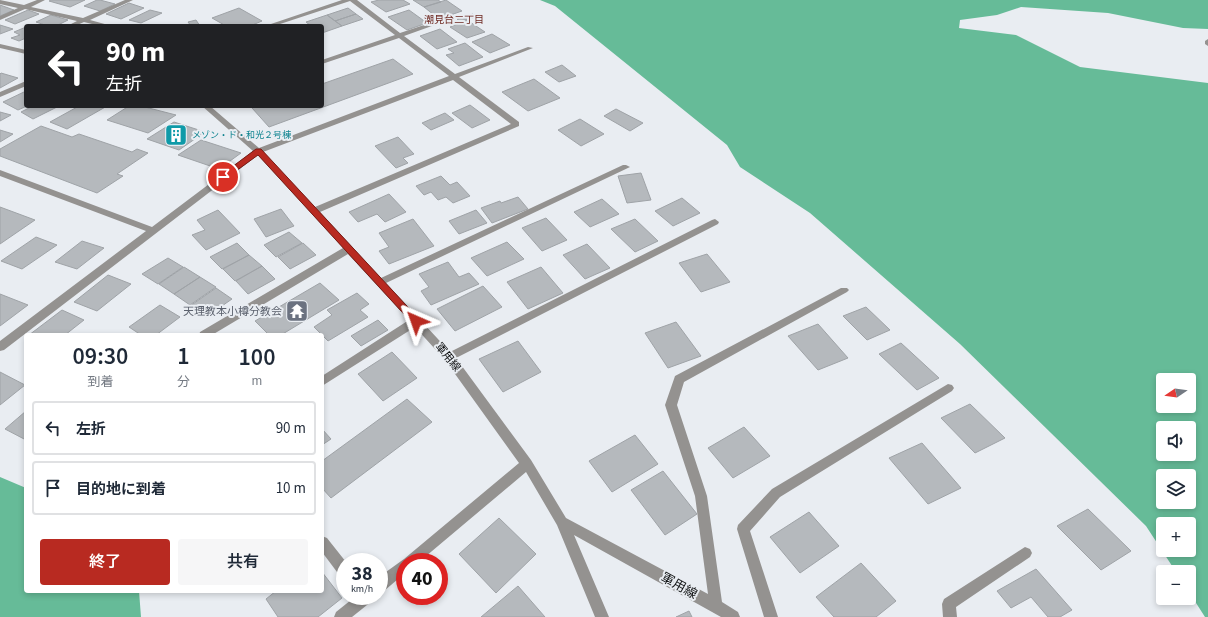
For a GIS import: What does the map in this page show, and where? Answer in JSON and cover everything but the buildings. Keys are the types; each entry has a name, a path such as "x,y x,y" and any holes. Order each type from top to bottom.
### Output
{"street":[{"path":"0,18 42,0"},
{"path":"74,24 130,0"},
{"path":"274,24 348,0"},
{"path":"314,211 516,124 353,0"},
{"path":"0,2 100,24"},
{"path":"324,61 441,21"},
{"path":"0,46 24,52"},
{"path":"16,50 24,46"},
{"path":"0,347 152,230 258,151 530,48"},
{"path":"0,95 24,84"},
{"name":"軍用線","path":"208,108 258,151 449,357 527,464 562,522 602,617"},
{"path":"380,282 626,167"},
{"path":"0,173 152,230"},
{"path":"449,357 714,222"},
{"path":"207,333 349,249"},
{"path":"716,606 701,496 671,405 679,379 844,290"},
{"path":"324,381 416,321"},
{"path":"771,617 743,529 776,494 948,388"},
{"path":"420,553 527,464"},
{"name":"軍用線","path":"562,522 716,606 733,617"},
{"path":"324,545 336,560"},
{"path":"950,617 949,604 1025,553"},
{"path":"388,579 396,572"},
{"path":"341,617 355,605"}],"green space":[{"path":"540,0 1208,0 1208,29 1183,28 1108,13 1021,7 997,15 960,20 959,28 1016,35 1080,67 1208,83 1208,617 1205,617 1196,603 1196,565 1171,565 1166,557 1196,557 1196,517 1156,517 1156,541 1146,526 960,344 810,213 740,167 727,145 555,6"},
{"path":"0,477 24,487 24,593 139,593 141,617 0,617"}],"place":[{"name":"メゾン・ド・和光２号棟","path":"176,135"},
{"name":"天理教本小樽分教会","path":"297,311"}],"district":[{"name":"潮見台二丁目","path":"454,20"}],"route":[{"path":"223,177 258,151 416,321"}]}
